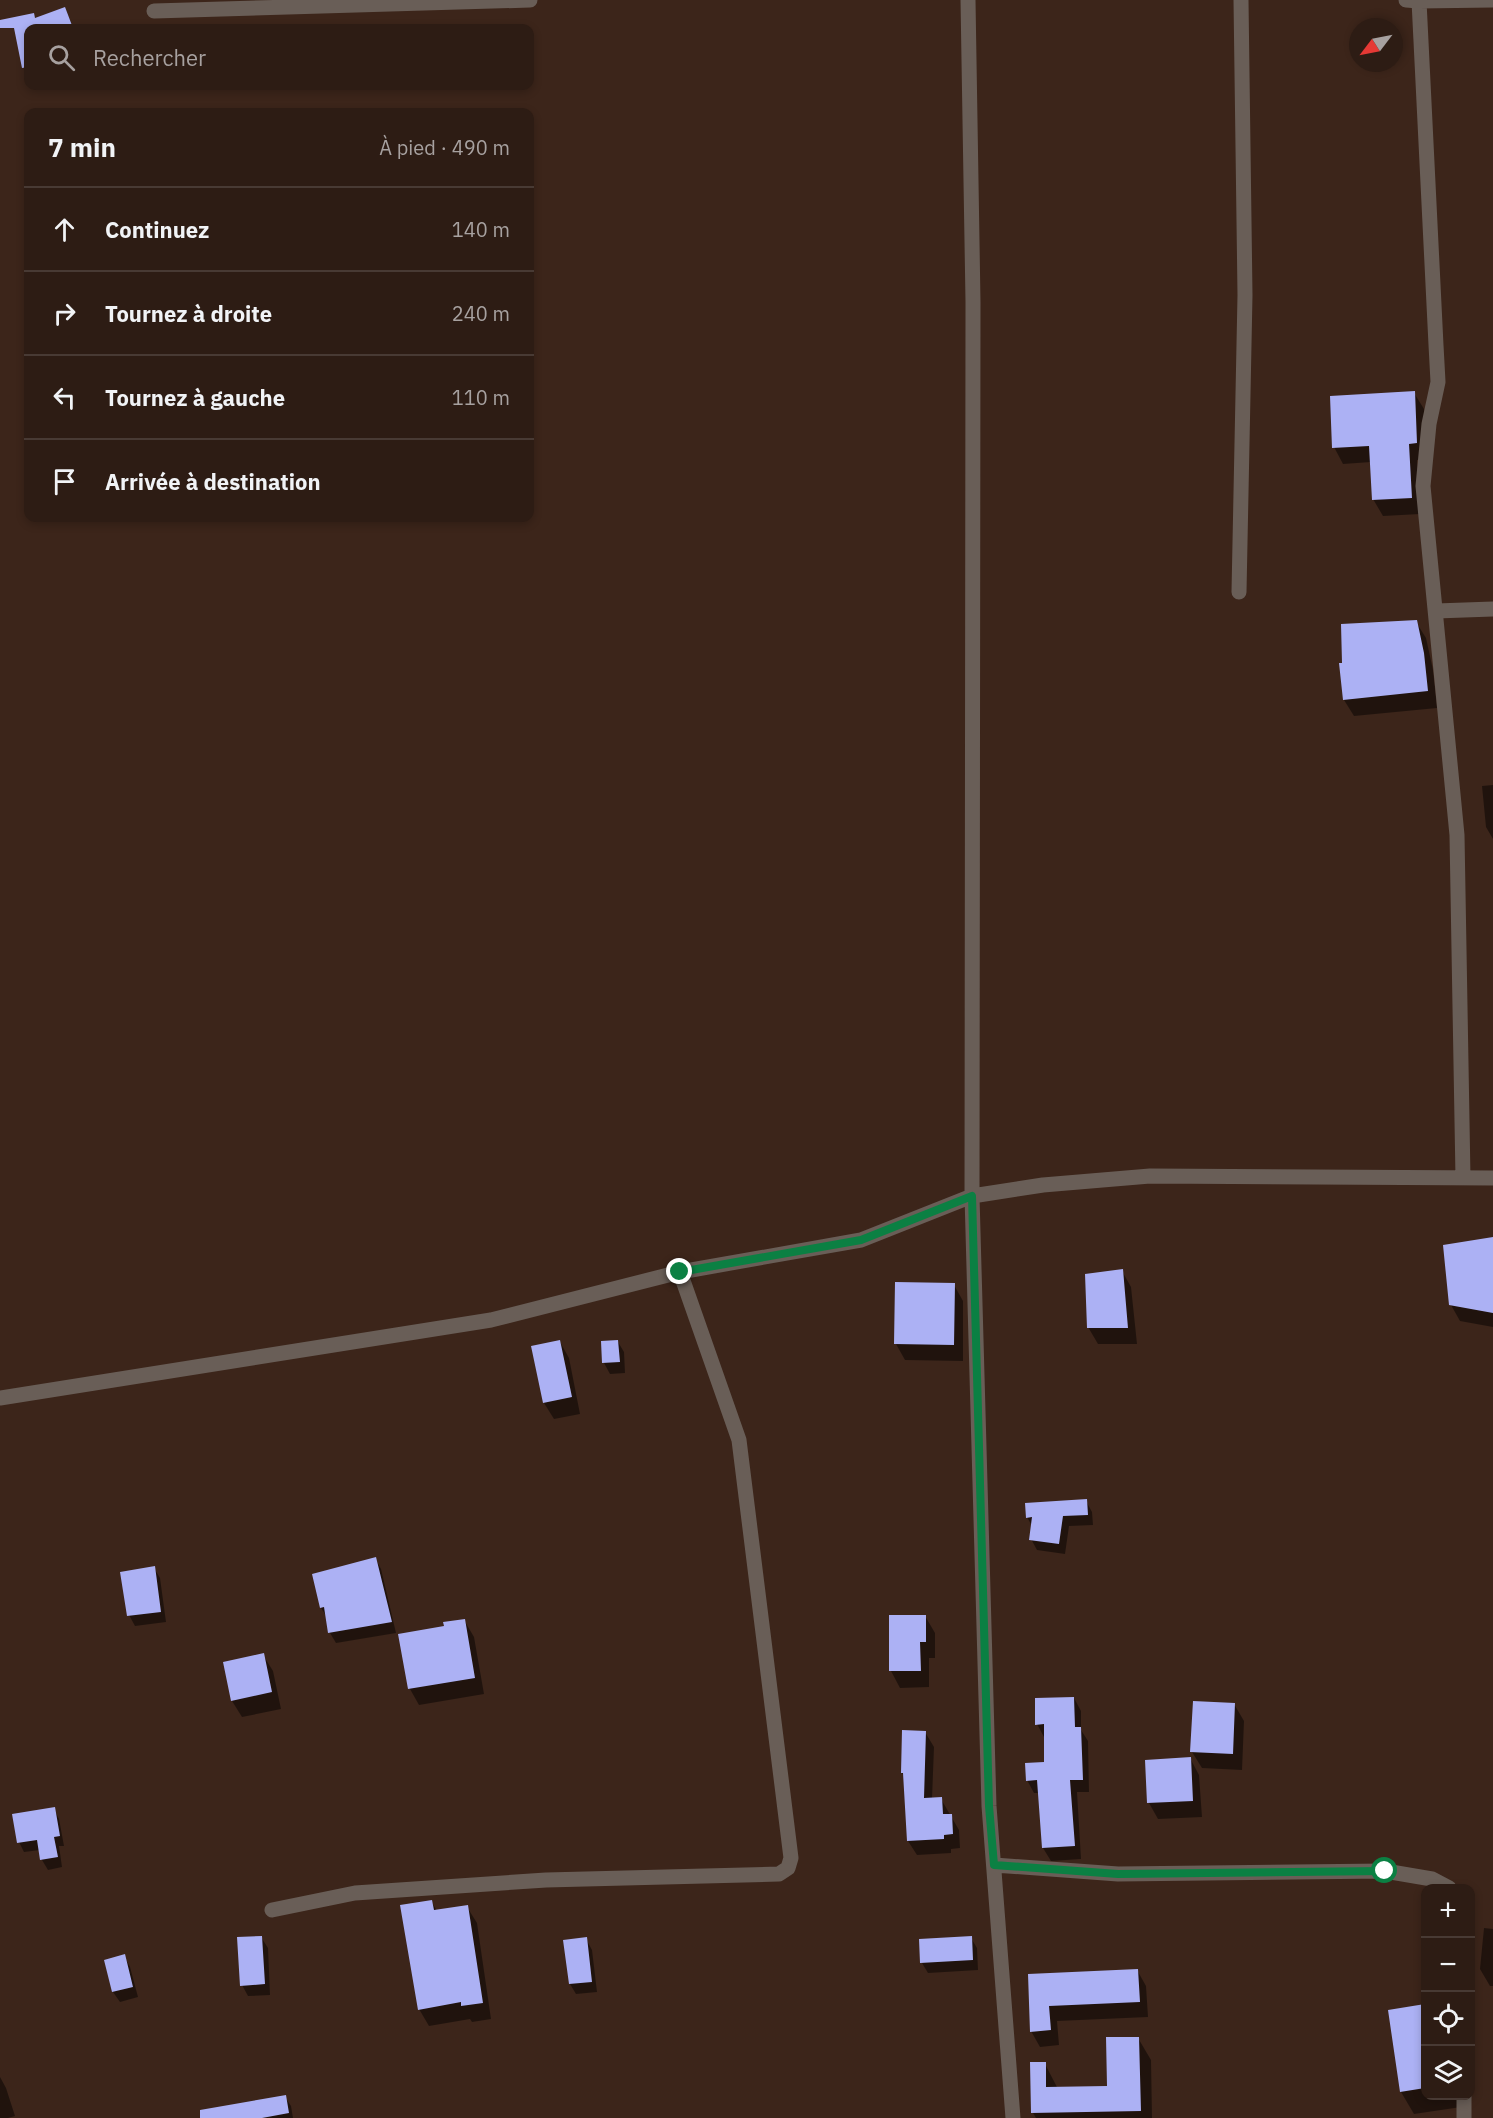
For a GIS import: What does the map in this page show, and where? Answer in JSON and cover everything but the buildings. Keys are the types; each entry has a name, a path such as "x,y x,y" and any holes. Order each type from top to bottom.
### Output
{"street":[{"path":"154,11 530,0"},
{"path":"968,0 973,302 972,1196 988,1794 1013,2118"},
{"path":"1239,592 1245,295 1241,0"},
{"path":"1463,1178 1457,835 1423,486 1429,424 1438,382 1412,0 1493,0"},
{"path":"1436,611 1493,609"},
{"path":"0,1398 491,1320 680,1272 861,1240 972,1196 1043,1185 1150,1176 1493,1178"},
{"path":"272,1910 355,1893 546,1880 779,1874 788,1868 791,1858 739,1440 680,1272"},
{"path":"994,1865 1118,1874 1385,1871 1432,1879 1441,1884"},
{"path":"1464,2100 1464,2118"}],"route":[{"path":"680,1272 861,1240 972,1196 989,1806 994,1865 1118,1874 1385,1871"}]}
